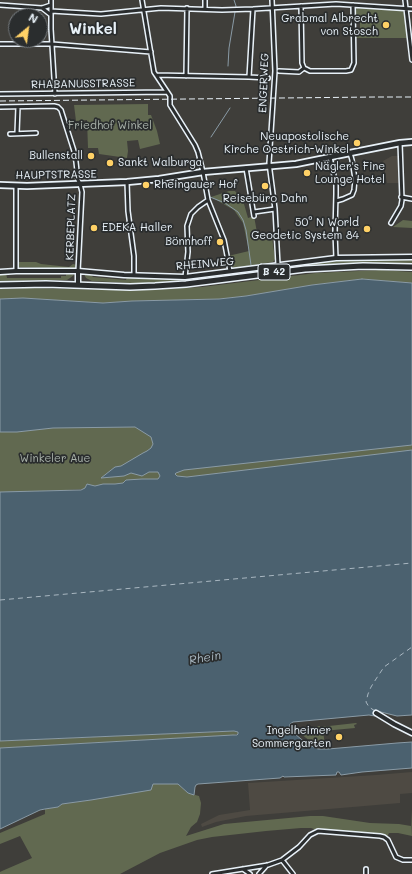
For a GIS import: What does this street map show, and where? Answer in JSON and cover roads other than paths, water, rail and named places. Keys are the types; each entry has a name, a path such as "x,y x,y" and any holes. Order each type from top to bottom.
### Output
{"main road":[{"name":"HAUPTSTRASSE","path":"0,185 80,184 159,179 203,172 296,164 350,152 412,142"},
{"name":"B 42","path":"0,285 46,284 137,287 186,284 305,269 363,266 412,267"}],"street":[{"path":"51,0 50,29 55,94"},
{"path":"142,0 156,75 170,96 170,105 195,145 203,172 208,200 224,240 230,271"},
{"path":"205,0 205,9"},
{"name":"ENGERWEG","path":"272,0 275,71 269,166 275,209 278,265"},
{"path":"314,0 314,5"},
{"path":"405,0 412,60"},
{"path":"51,11 101,14 162,8 232,10 272,9 336,4 412,9"},
{"path":"0,6 42,8 51,5"},
{"path":"301,6 302,63 304,68 310,71 346,71 351,70 354,63 353,5"},
{"path":"186,76 187,8"},
{"path":"249,77 253,9"},
{"path":"0,44 52,44 151,52"},
{"path":"279,71 300,72 304,68"},
{"path":"156,75 268,78"},
{"name":"RHABANUSSTRASSE","path":"0,94 167,92"},
{"name":"KERBEPLATZ","path":"18,107 54,106 60,108 74,151 78,180 82,192 78,270"},
{"path":"0,107 18,107 17,133"},
{"path":"10,134 36,133"},
{"path":"391,223 401,206 402,198 400,143"},
{"path":"336,201 343,200 352,195 354,190 355,179 350,152"},
{"path":"330,157 336,184 336,258"},
{"path":"246,168 254,214 275,209"},
{"path":"127,182 128,211 134,256 134,275"},
{"path":"16,186 16,271"},
{"path":"402,198 412,199"},
{"path":"185,276 188,252 187,226 191,214 208,200"},
{"name":"RHEINWEG","path":"0,272 78,270 134,275 185,276 336,258 412,257"},
{"path":"78,270 78,285"},
{"path":"376,713 412,733"},
{"path":"212,874 243,870 282,860 299,847 310,835 318,831 384,837 388,840 396,857 403,860 412,860"},
{"path":"282,860 293,874"},
{"path":"259,874 268,864"},
{"path":"366,869 366,874"},
{"path":"243,870 250,874"}],"water":[{"name":"Rhein","path":"362,279 412,283 412,445 184,470 175,474 177,476 187,477 412,450 412,715 397,716 377,711 375,716 369,715 293,722 290,724 289,729 307,744 318,749 412,742 412,768 341,775 337,772 336,775 283,776 280,778 198,784 195,787 194,795 188,793 178,784 153,784 151,790 62,804 58,807 40,810 0,829 0,748 237,735 238,732 0,741 0,492 81,490 85,488 87,484 95,486 115,484 123,483 126,480 158,479 160,476 158,472 149,472 142,476 131,473 124,476 101,478 115,467 121,466 151,448 153,444 151,437 135,427 53,428 17,432 0,432 0,299 23,298 103,303 219,299"}],"waterway":[{"path":"228,66 229,48 236,6 234,0"},
{"path":"211,137 230,108"},
{"path":"210,197 225,203 238,212 243,220 246,230 251,265"}],"railway":[{"path":"0,101 412,97"}],"place":[{"name":"Grabmal Albrecht von Stosch","path":"386,25"},
{"name":"Neuapostolische Kirche Oestrich-Winkel","path":"357,143"},
{"name":"Bullenstall","path":"91,156"},
{"name":"Sankt Walburga","path":"110,163"},
{"name":"Nägler's Fine Lounge Hotel","path":"307,173"},
{"name":"Rheingauer Hof","path":"146,185"},
{"name":"Reisebüro Dahn","path":"265,186"},
{"name":"EDEKA Haller","path":"94,228"},
{"name":"50° N World Geodetic System 84","path":"367,229"},
{"name":"Bönnhoff","path":"220,242"},
{"name":"Ingelheimer Sommergarten","path":"339,737"}],"district":[{"name":"Winkel","path":"93,29"}],"park label":[{"name":"Friedhof Winkel","path":"110,126"},
{"name":"Winkeler Aue","path":"55,459"}]}
